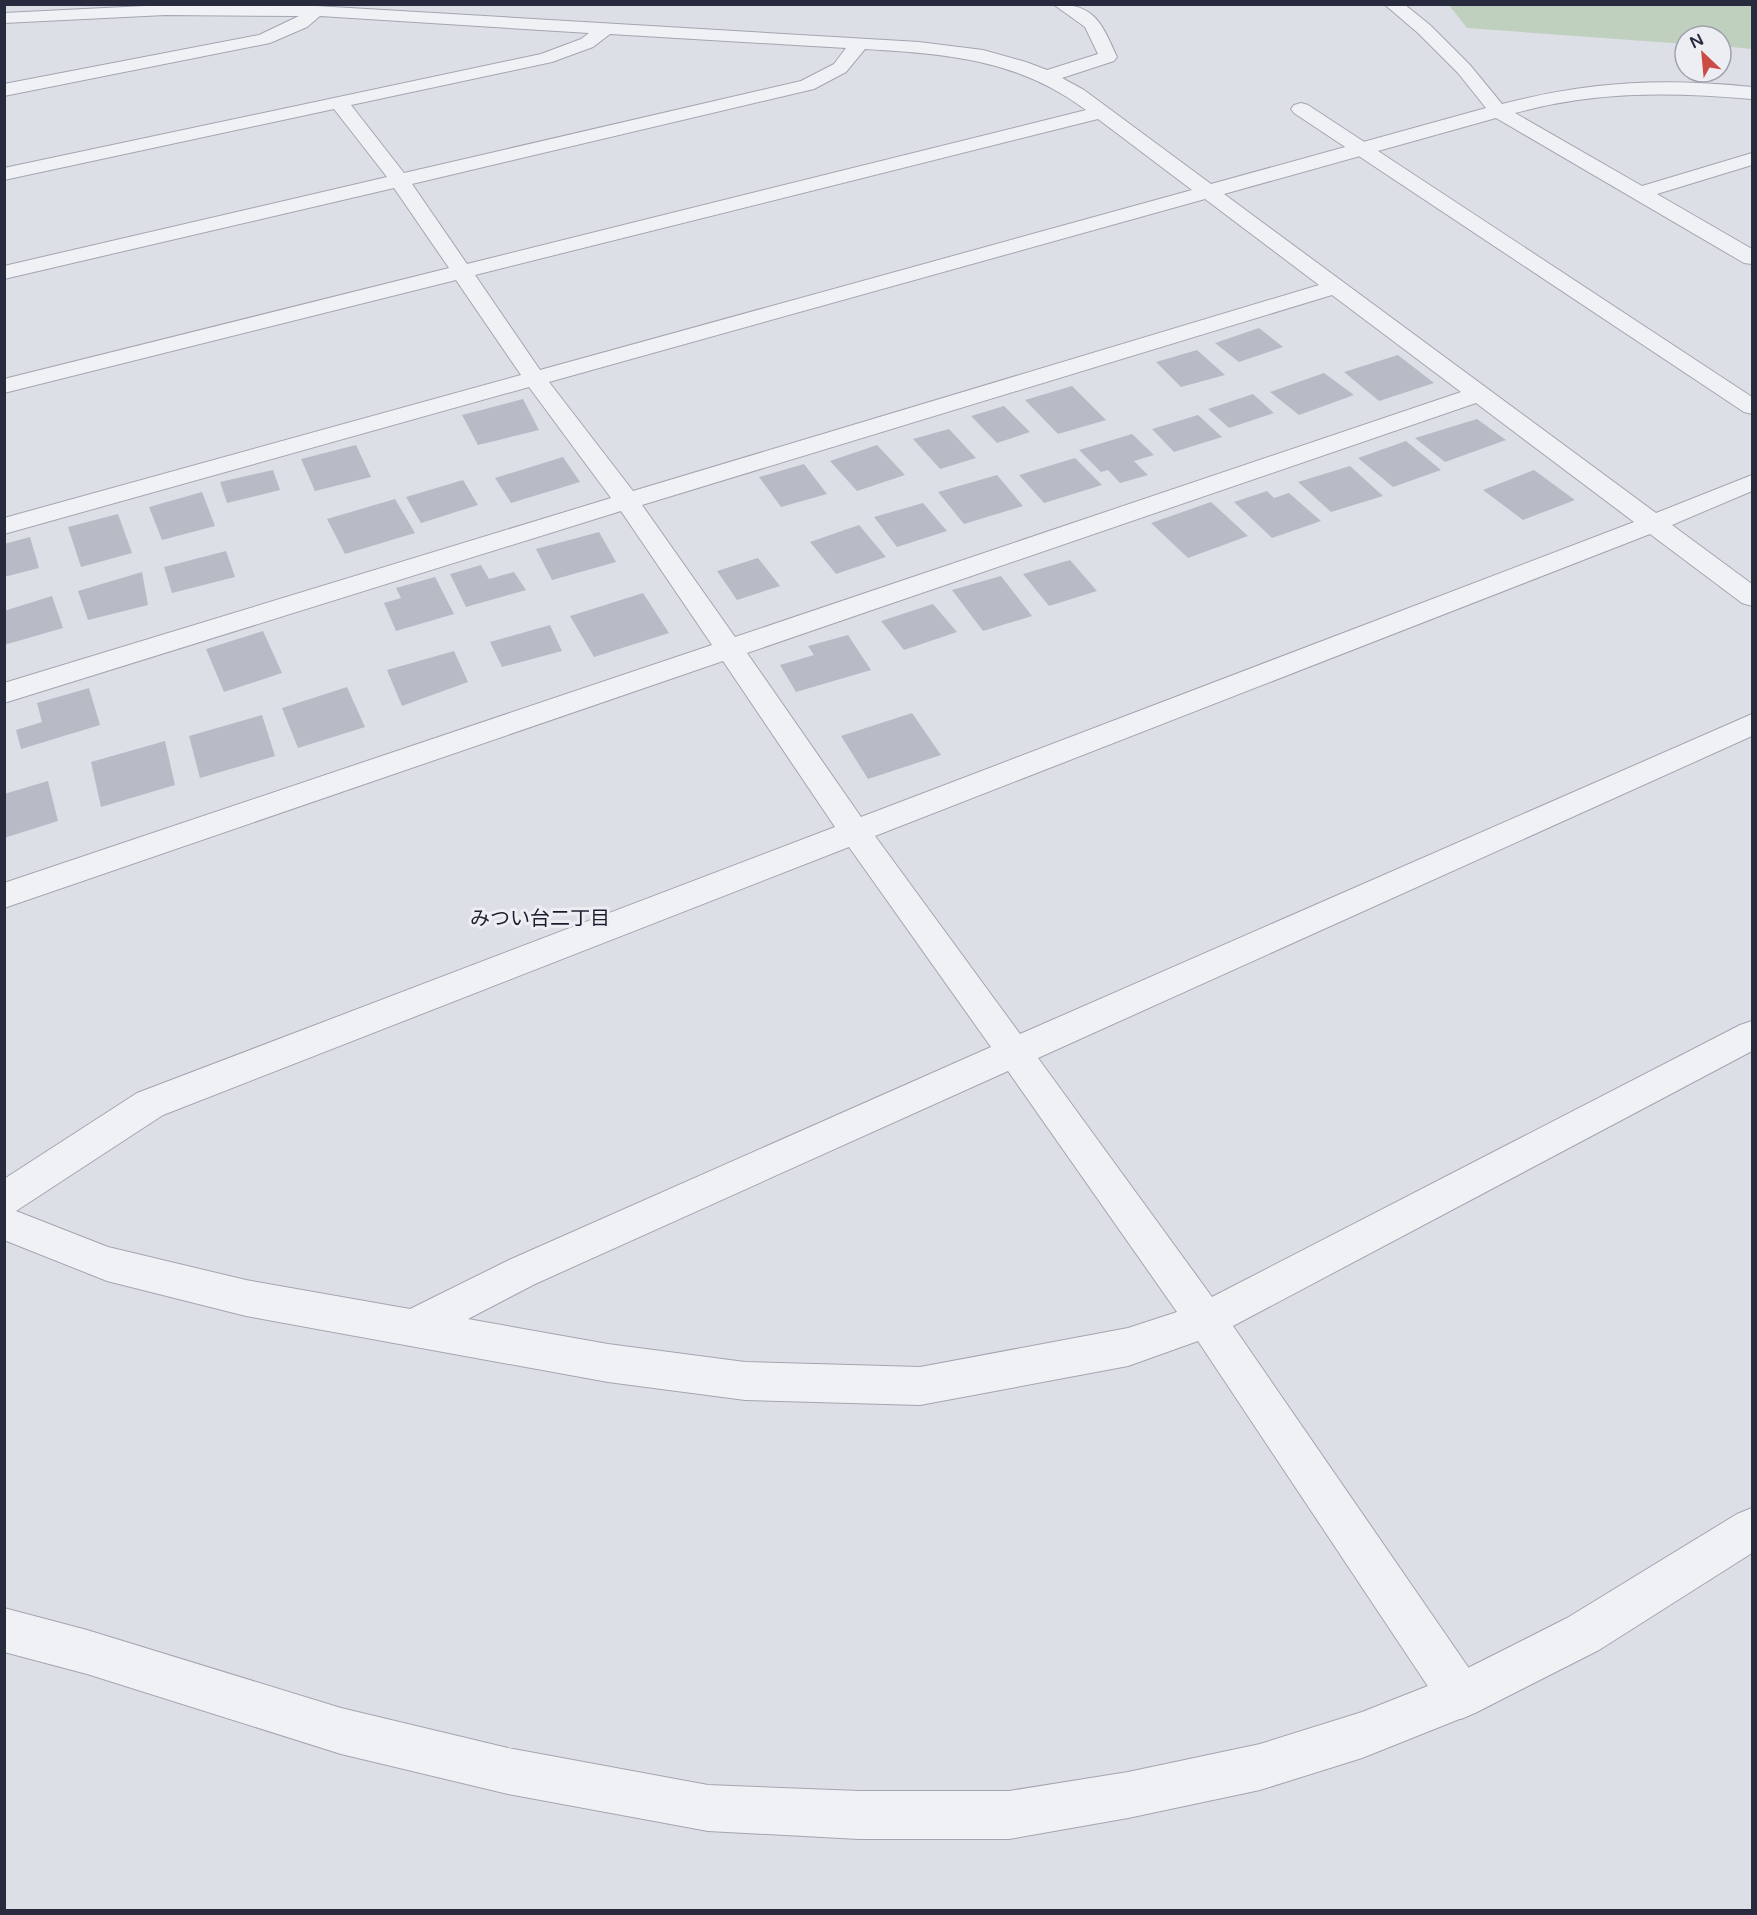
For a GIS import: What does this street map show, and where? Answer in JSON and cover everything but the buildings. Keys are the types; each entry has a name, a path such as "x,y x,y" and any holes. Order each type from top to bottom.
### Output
{"street":[{"path":"1048,76 1108,57 1093,24 1061,4"},
{"path":"1392,4 1464,69 1498,111 1752,258"},
{"path":"4,18 165,10 316,11 919,47 988,56 1021,65 1048,76 1101,112 1752,597"},
{"path":"4,90 264,39 291,28 316,11"},
{"path":"4,174 546,57 586,43 606,27"},
{"path":"4,273 807,85 840,68 860,43"},
{"path":"4,526 1498,111 1572,93 1626,87 1678,87 1752,93"},
{"path":"339,103 400,181 535,379 627,501 854,830 1015,1051 1206,1320 1461,1696"},
{"path":"1301,109 1752,407"},
{"path":"4,386 1101,112"},
{"path":"1639,193 1752,159"},
{"path":"4,693 627,501 1335,287"},
{"path":"4,896 1478,394"},
{"path":"4,1199 150,1104 854,830 1654,523 1752,482"},
{"path":"410,1329 522,1272 1752,724"},
{"path":"4,1223 107,1264 246,1298 410,1329 608,1363 745,1382 920,1386 1128,1347 1206,1320 1752,1035"},
{"path":"4,1630 87,1652 341,1731 508,1771 708,1808 847,1814 1009,1815 1128,1795 1260,1767 1362,1735 1461,1696 1583,1634 1752,1529"}],"green space":[{"path":"1449,5 1752,5 1752,49 1733,47 1733,24 1673,24 1673,43 1467,28"}],"district":[{"name":"みつい台二丁目","path":"540,919"}]}
